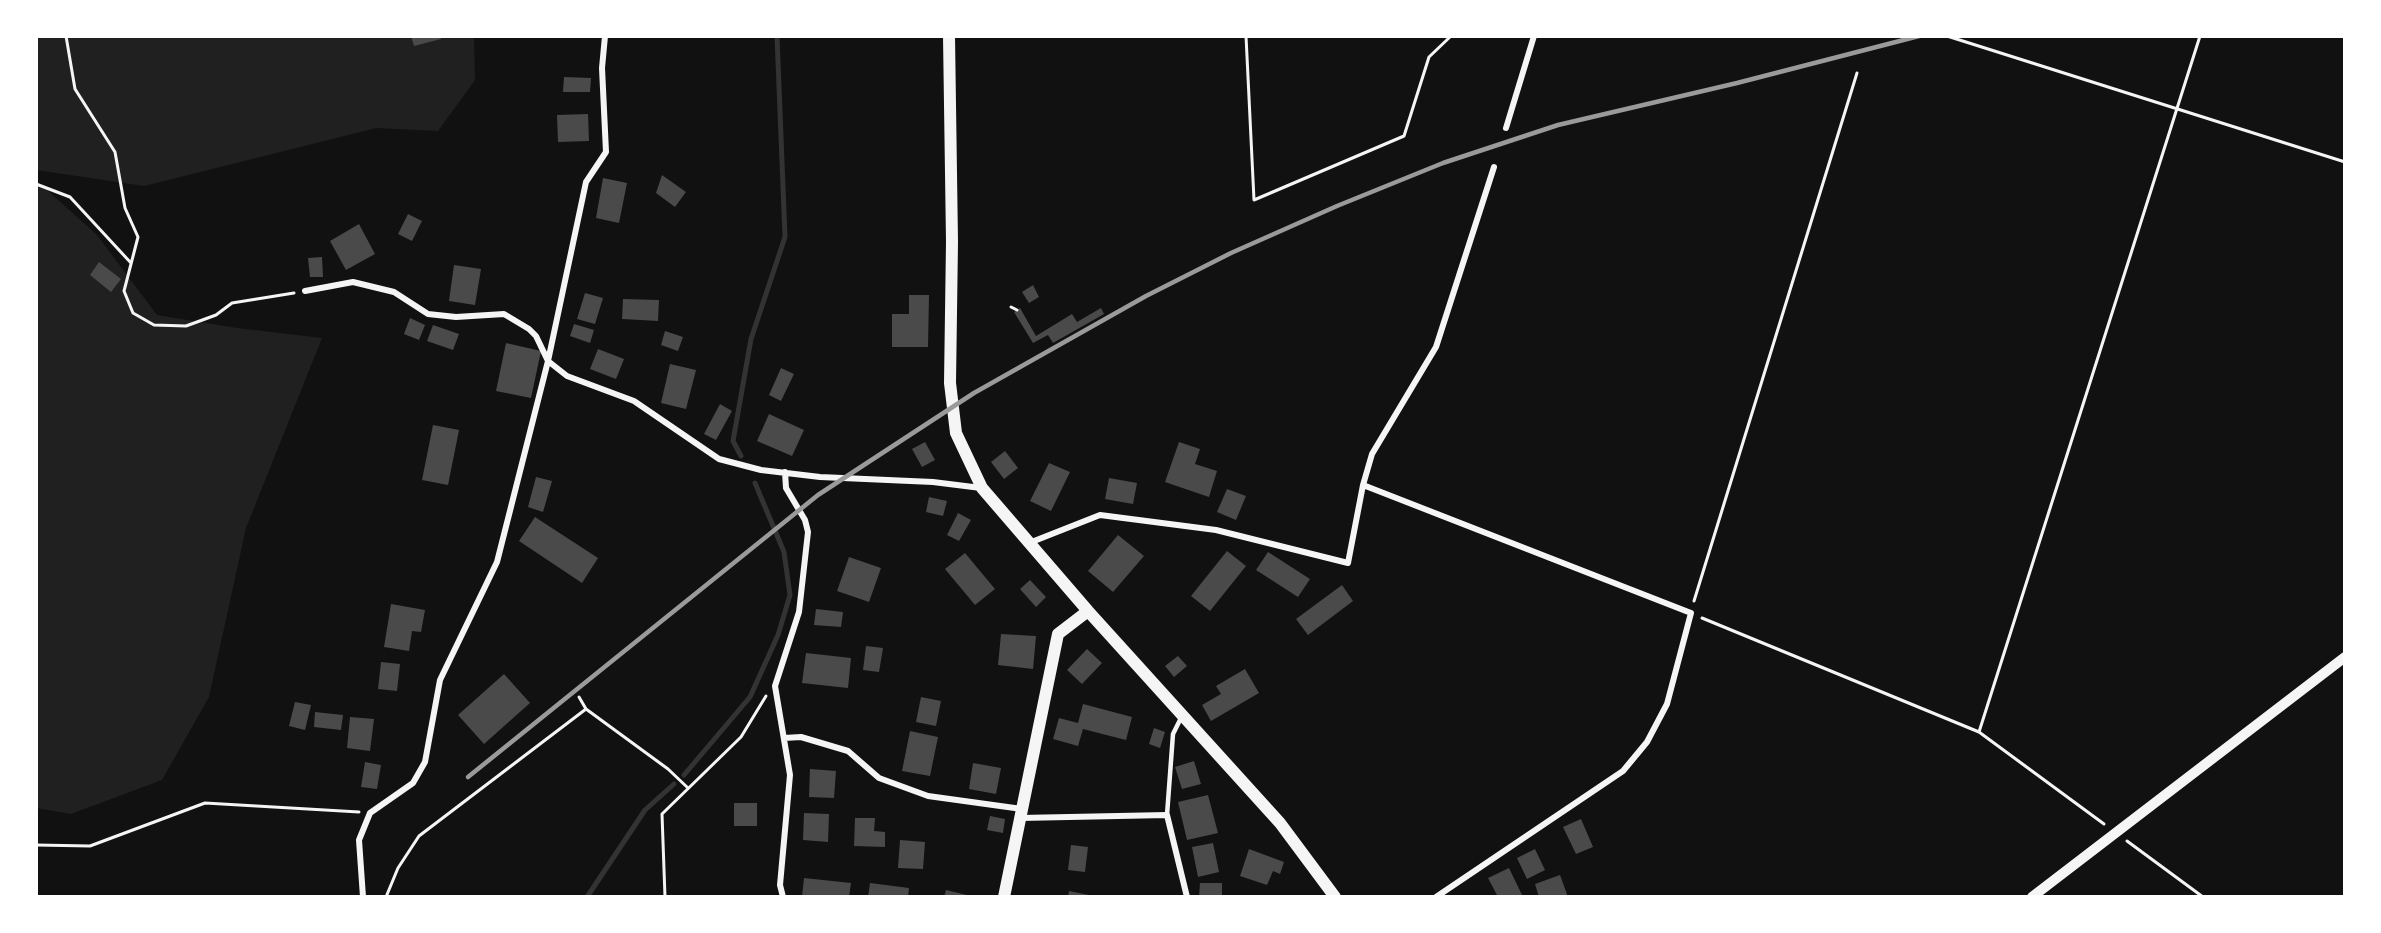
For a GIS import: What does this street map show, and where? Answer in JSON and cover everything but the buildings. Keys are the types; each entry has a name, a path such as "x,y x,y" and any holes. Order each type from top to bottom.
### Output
{"main road":[{"path":"949,36 952,242 950,383 956,433 982,488 1028,544 1280,822 1335,897"},
{"path":"1004,897 1058,634 1088,611"}],"street":[{"path":"363,897 359,840 370,813 413,783 425,762 440,680 496,562 548,361 586,182 606,152 602,68 605,36"},
{"path":"1506,129 1534,36"},
{"path":"1028,544 1100,514 1216,530 1348,563 1363,485 1372,454 1436,347 1494,167"},
{"path":"305,291 353,282 394,292 428,314 456,317 504,314 529,329 536,336 548,361 567,376 634,401 719,459 761,470 819,477 933,482 982,488"},
{"path":"783,897 780,885 790,775 775,686 799,612 808,532 805,520 786,488 785,472"},
{"path":"1363,485 1690,613 1667,704 1647,742 1623,771 1437,897"},
{"path":"2032,897 2345,657"},
{"path":"784,738 801,737 848,751 879,778 928,796 1021,814 1167,815 1187,897"}],"lane":[{"path":"1167,815 1173,734 1182,716"}],"path":[{"path":"66,36 75,89 115,152 125,208 138,237 124,291 133,313 154,325 186,326 216,315 232,303 305,291"},
{"path":"1246,36 1254,200 1404,136 1429,57 1451,36"},
{"path":"1947,36 2345,162"},
{"path":"1979,732 2175,108 2200,36"},
{"path":"1857,73 1690,613 1979,732 2203,897"},
{"path":"36,184 70,197 131,263"},
{"path":"1011,307 1017,310"},
{"path":"665,897 662,814 741,737 766,695 775,686"},
{"path":"579,697 586,709 668,769 688,788"},
{"path":"386,897 398,868 419,836 586,709"},
{"path":"36,845 90,846 205,803 370,813"}],"shaded area":[{"path":"36,36 474,36 475,80 438,131 376,128 144,186 36,170"},
{"path":"36,180 97,235 157,315 237,328 322,338 246,528 209,697 162,780 71,814 36,808"}],"waterway":[{"path":"741,456 733,441 751,339 785,237 777,36"},
{"path":"684,775 750,697 778,635 790,595 784,552 755,483"},
{"path":"587,897 645,810 674,784"}],"railway":[{"path":"468,777 818,495 974,393 1146,296 1231,253 1337,206 1443,163 1558,125 1737,83 1919,36"}]}
